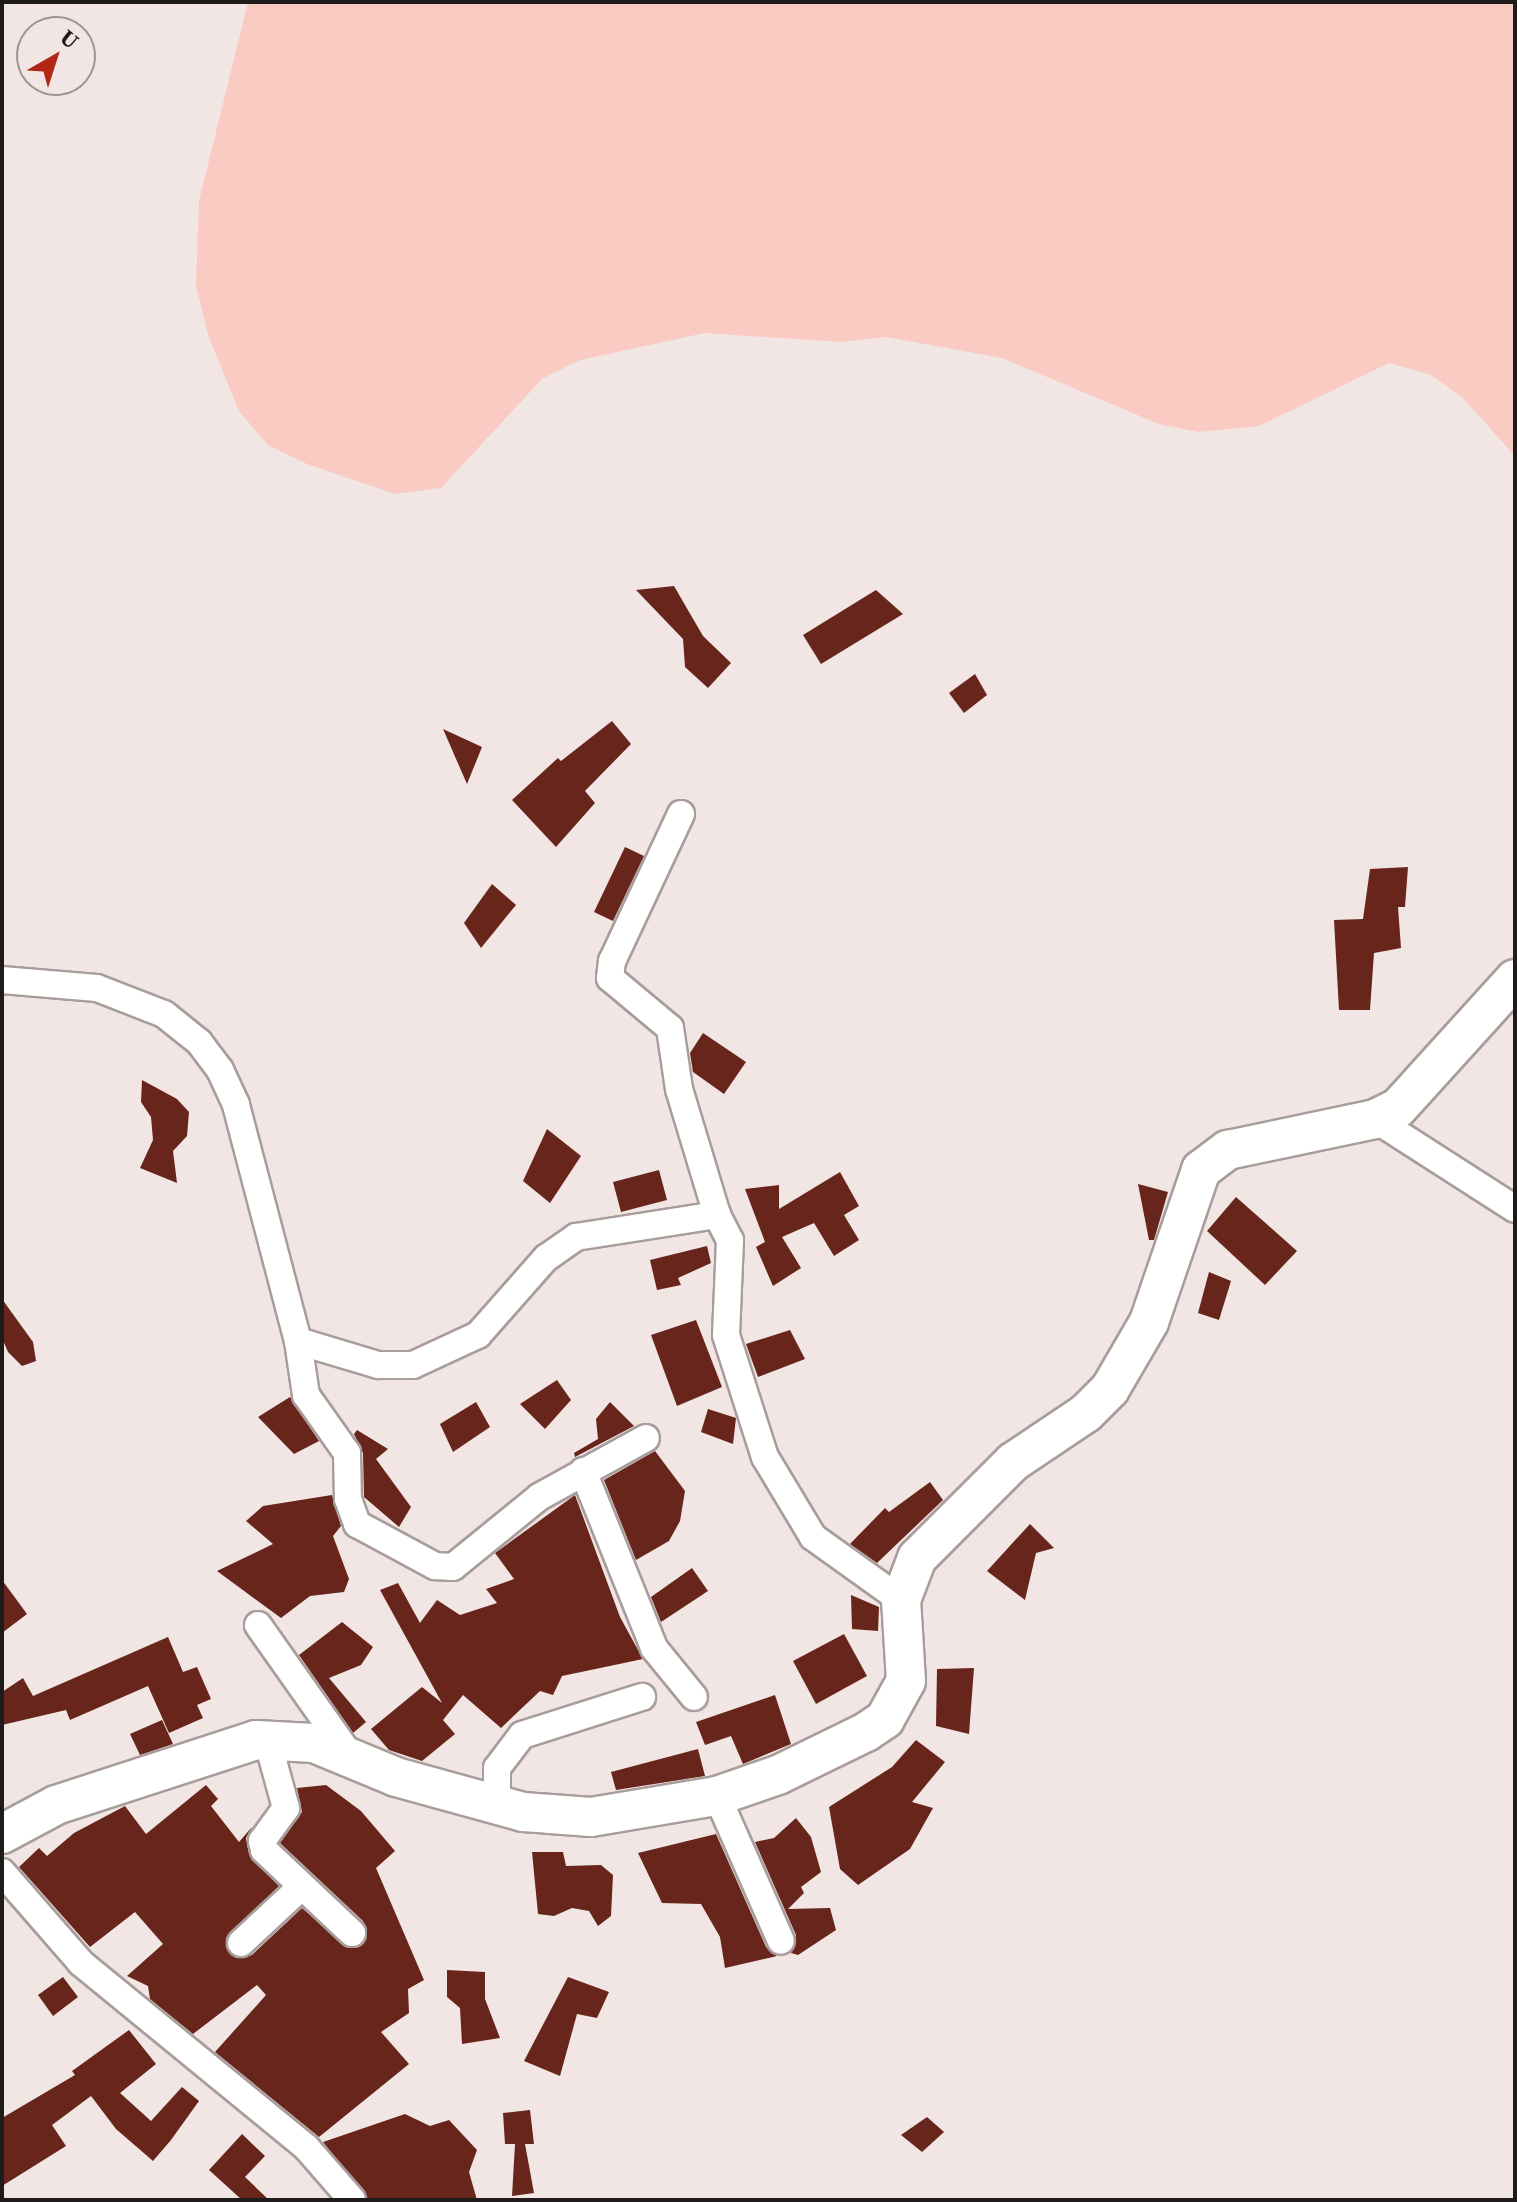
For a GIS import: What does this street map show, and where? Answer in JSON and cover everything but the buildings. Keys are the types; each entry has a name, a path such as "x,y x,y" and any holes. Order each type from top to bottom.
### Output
{"street":[{"path":"681,814 608,974 615,986 670,1028 679,1089 717,1215 730,1240 726,1335 765,1457 813,1537 901,1600"},
{"path":"2,1834 56,1805 197,1755 267,1739 314,1743 396,1777 497,1805 591,1817 717,1796 817,1758 885,1719 899,1700 909,1666 901,1600 917,1558 1013,1462 1086,1413 1110,1389 1149,1322 1187,1202 1212,1159 1243,1146 1375,1119 1408,1099 1515,979"},
{"path":"2,980 97,988 164,1014 199,1042 220,1070 236,1105 298,1341 306,1395 347,1453 348,1499 357,1524 411,1557 453,1567 539,1497 646,1438"},
{"path":"1375,1119 1515,1209"},
{"path":"298,1341 378,1365 413,1365 478,1335 546,1258 576,1237 717,1215"},
{"path":"583,1471 654,1648 694,1697"},
{"path":"258,1625 351,1757"},
{"path":"497,1805 499,1760 522,1735 642,1697"},
{"path":"267,1739 286,1808 262,1846 300,1888 352,1933"},
{"path":"717,1796 781,1941"},
{"path":"2,1872 81,1963 306,2147 352,2200"},
{"path":"241,1943 300,1888"}],"shaded area":[{"path":"248,2 1515,2 1515,456 1463,398 1431,375 1389,363 1259,426 1198,432 1159,424 1002,358 886,337 841,342 705,333 580,360 542,379 441,488 395,494 307,464 268,445 239,411 208,335 196,285 199,201"}]}
